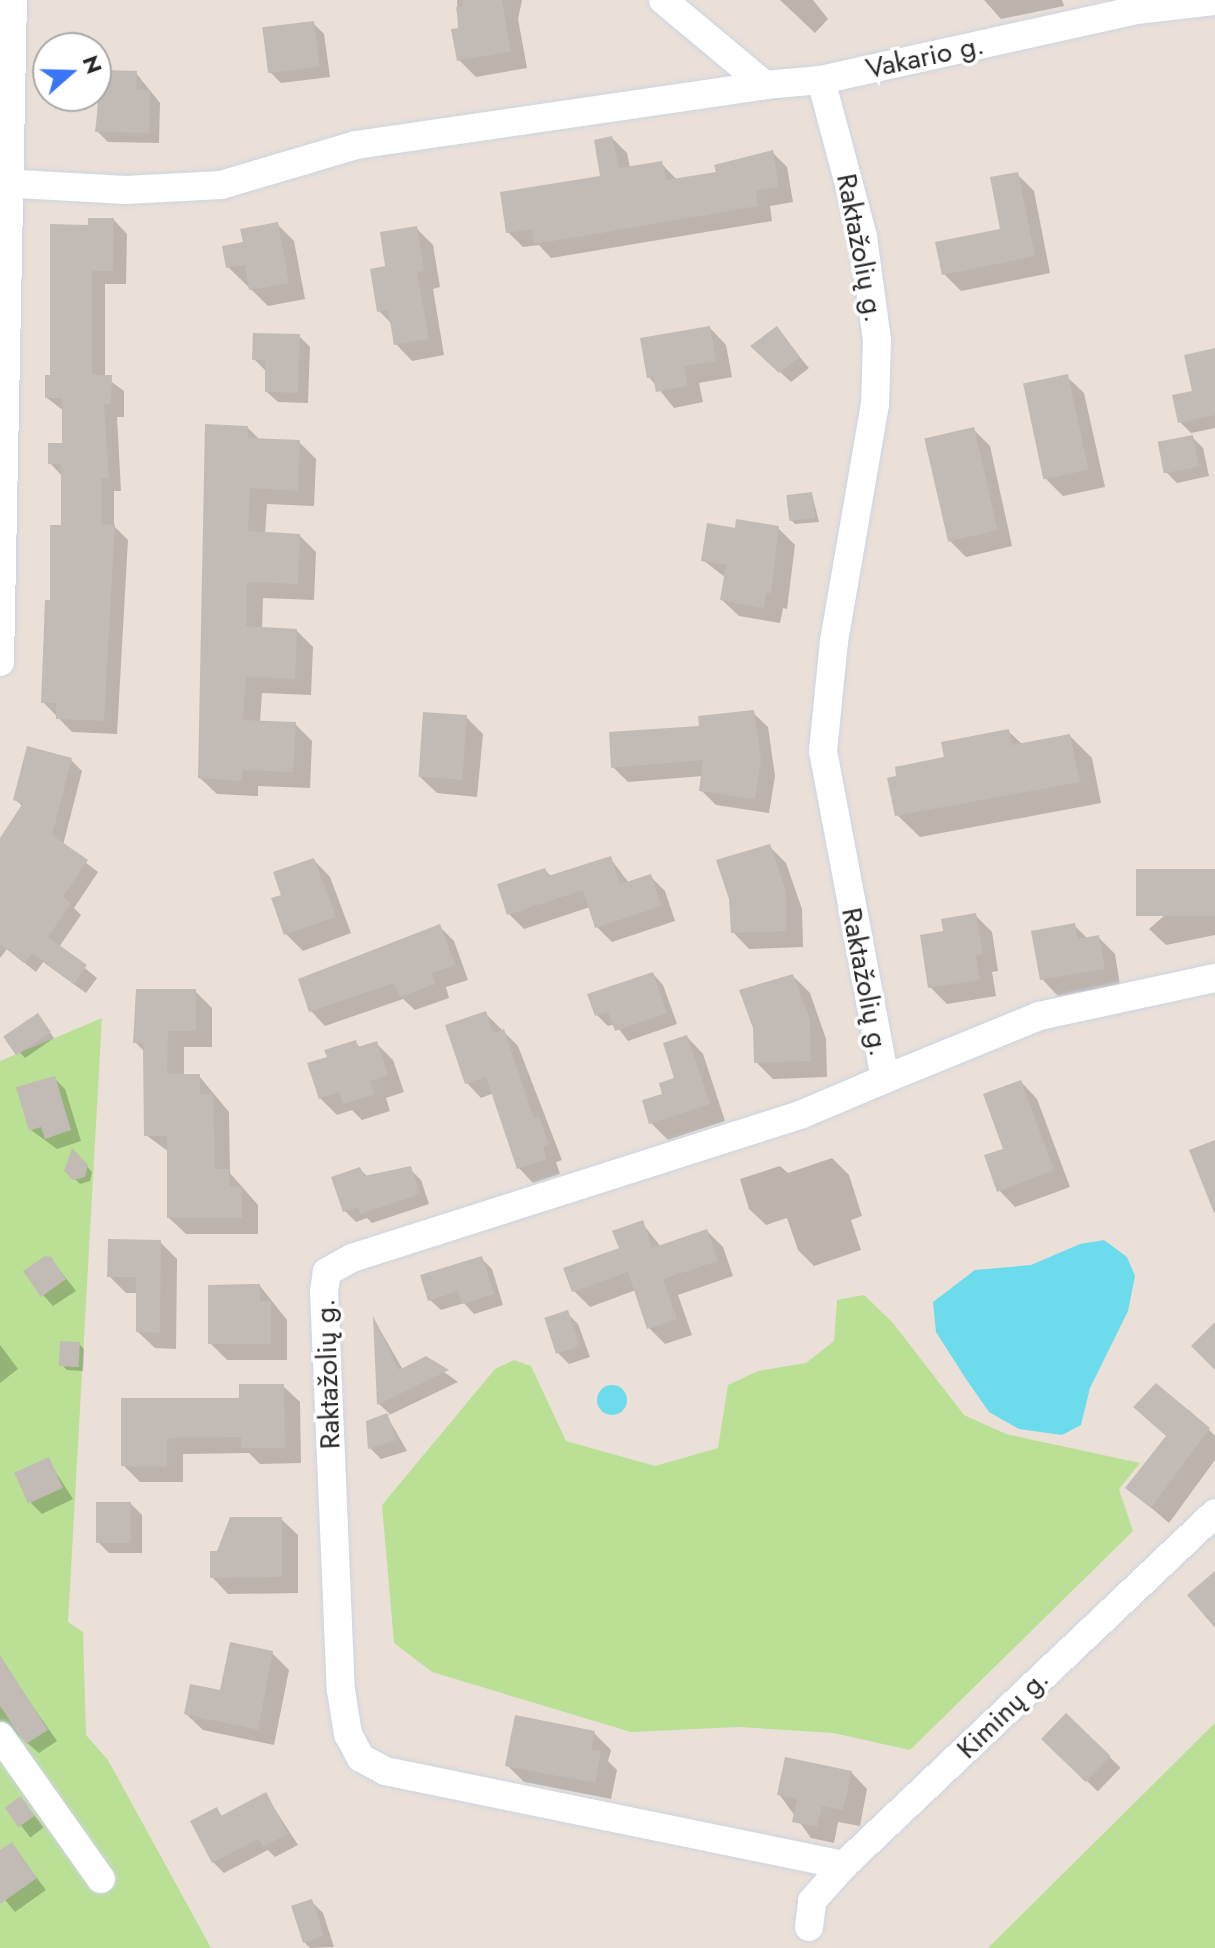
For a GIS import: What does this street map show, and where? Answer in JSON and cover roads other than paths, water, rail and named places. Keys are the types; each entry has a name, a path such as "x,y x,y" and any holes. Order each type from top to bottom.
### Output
{"street":[{"path":"0,662 5,183 13,0"},
{"path":"663,0 765,85"},
{"name":"Vakario g.","path":"5,183 192,189 356,145 765,85 821,80 1136,10 1215,1"},
{"name":"Raktažolių g.","path":"821,80 863,237 877,341 875,404 834,641 823,751 885,1079 800,1115 352,1258 327,1272 324,1290 341,1690 348,1734 361,1758 385,1771 844,1865"},
{"path":"885,1079 1039,1016 1215,978"},
{"name":"Kiminų g.","path":"809,1927 812,1901 844,1865 1215,1513"},
{"path":"0,1736 101,1879"}],"water":[{"path":"1104,1240 1127,1257 1135,1276 1128,1311 1090,1388 1081,1425 1062,1435 1019,1429 989,1412 966,1379 936,1332 933,1302 975,1270 1031,1265 1080,1244"},
{"path":"612,1385 618,1386 626,1394 626,1406 618,1414 612,1415 606,1414 598,1406 597,1400 598,1394 606,1386"}]}
